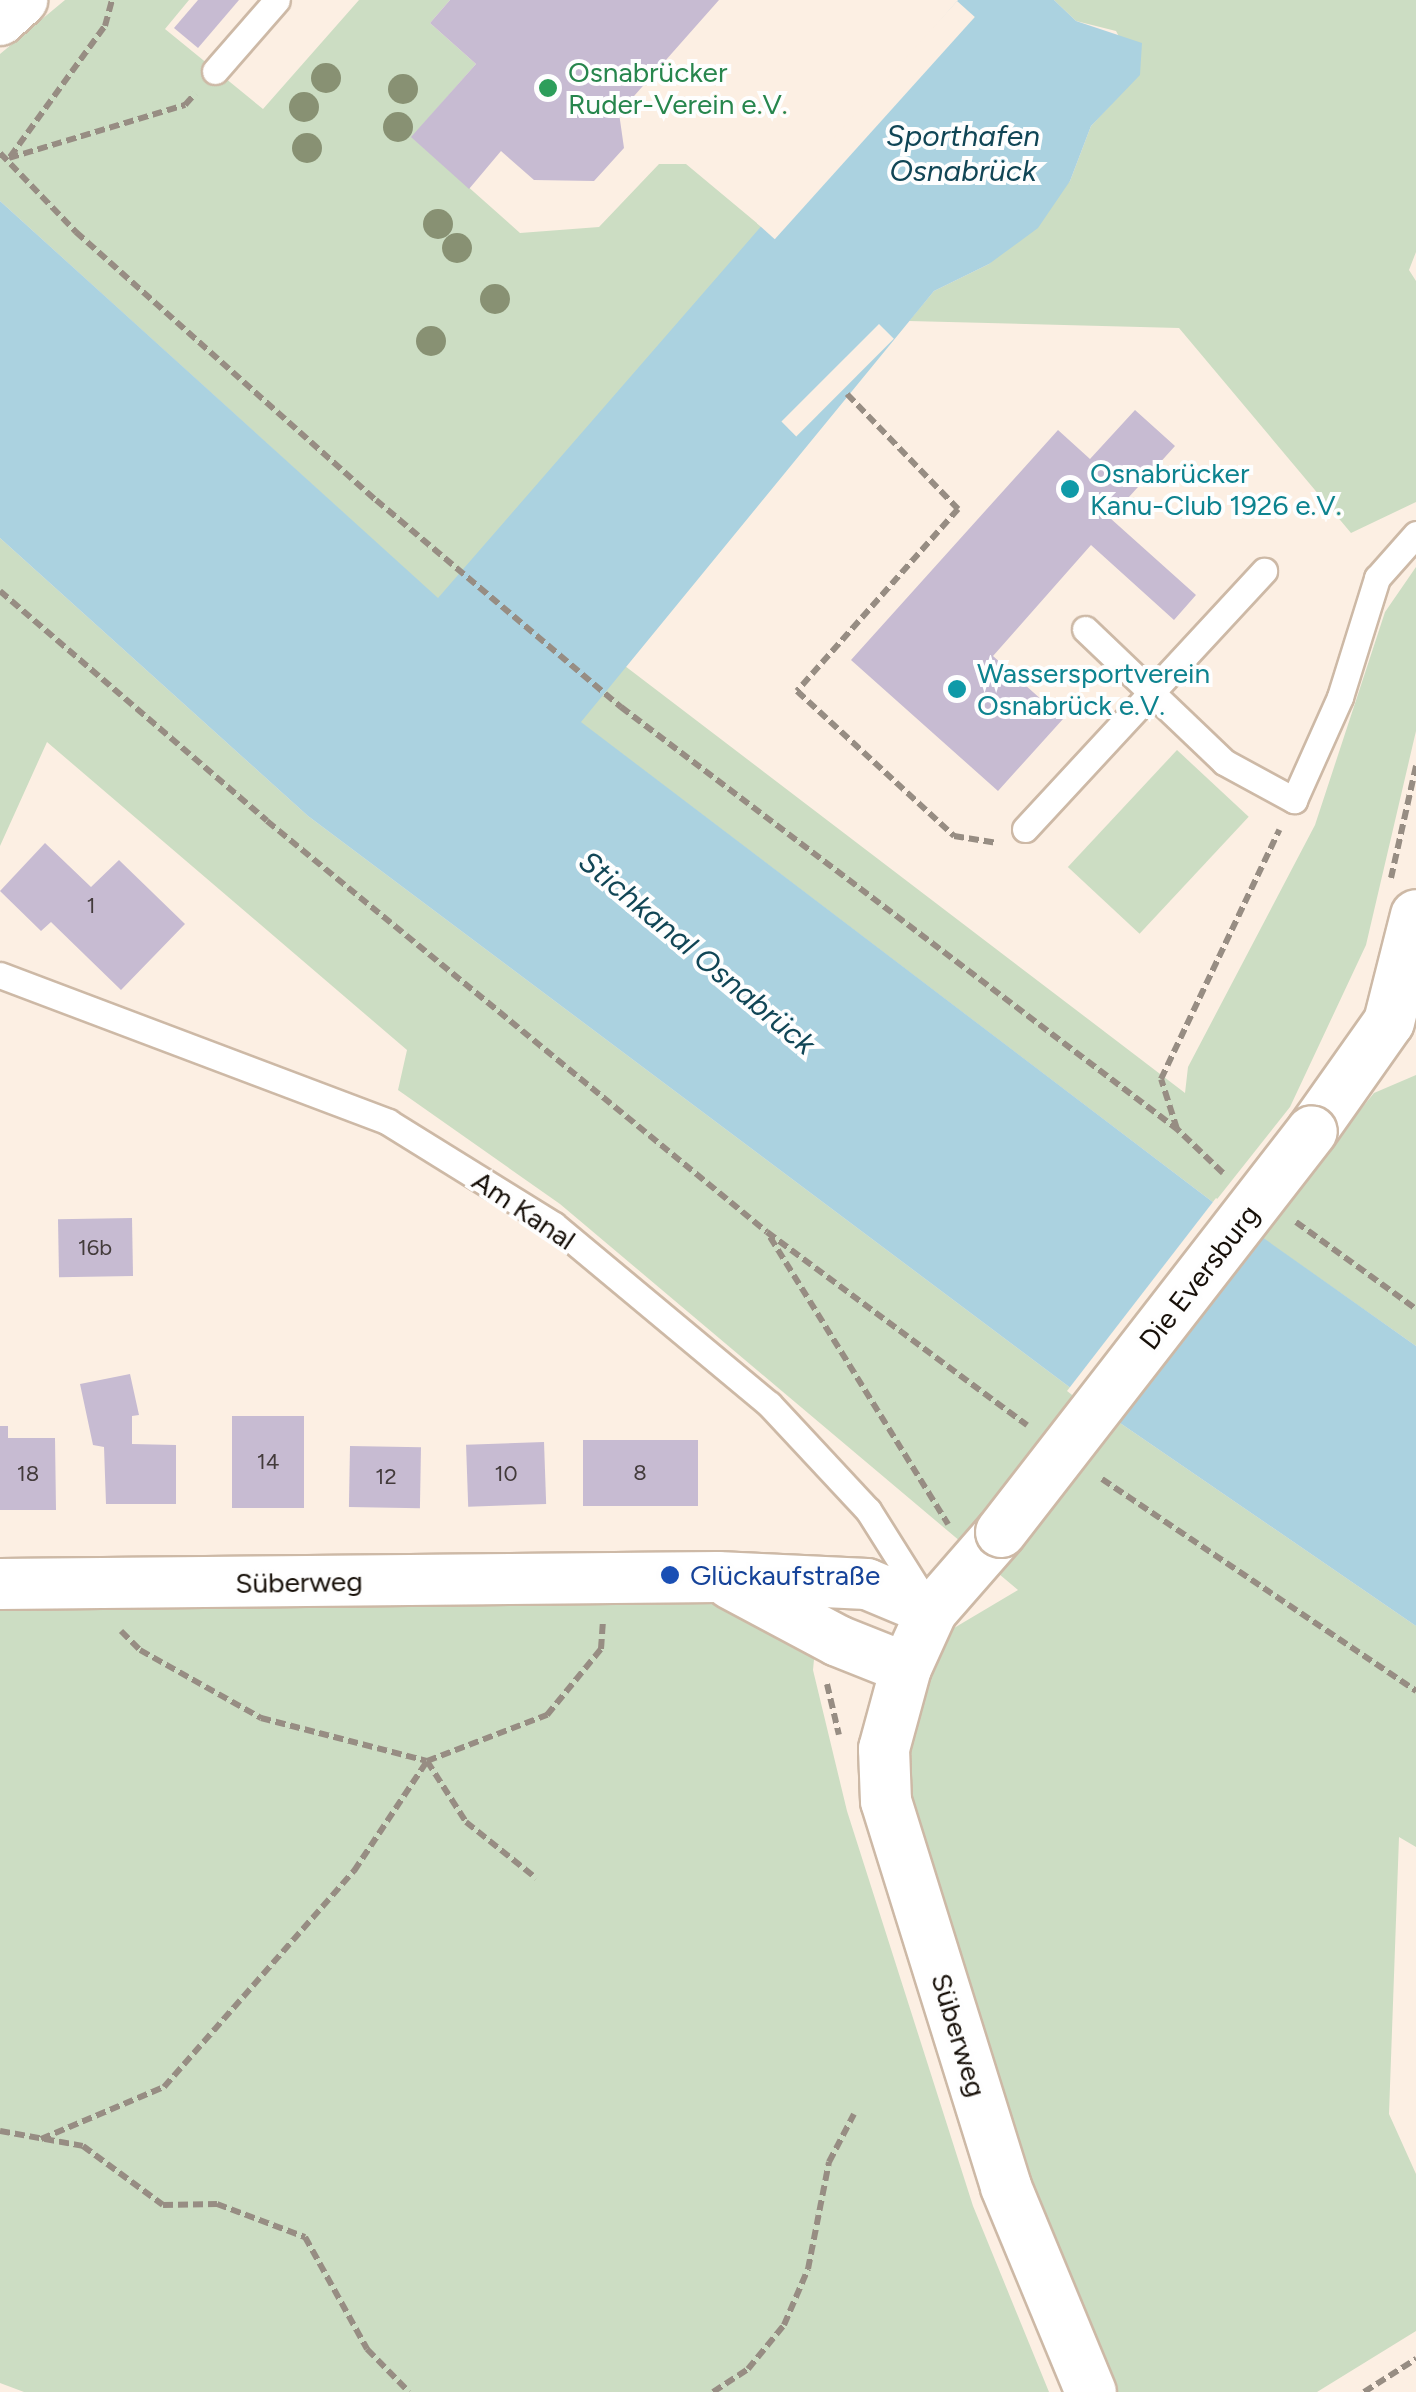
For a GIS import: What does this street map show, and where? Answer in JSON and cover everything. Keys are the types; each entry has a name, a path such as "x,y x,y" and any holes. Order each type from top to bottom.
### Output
{"street":[{"path":"0,20 22,0"},
{"name":"Die Eversburg","path":"932,1612 989,1548 1312,1131 1389,1022 1416,915"},
{"name":"Süberweg","path":"718,1577 838,1641 906,1668"},
{"name":"Süberweg","path":"0,1584 718,1577 867,1584 932,1612 906,1668 884,1749 886,1802 1006,2187 1091,2392"}],"lane":[{"path":"215,72 277,0"},
{"path":"1085,629 1224,762 1294,800 1340,697 1377,578 1416,534"},
{"path":"1025,829 1264,571"},
{"name":"Am Kanal","path":"0,975 388,1122 554,1225 768,1404 868,1510 932,1612"}],"path":[{"path":"9,158 105,26 112,0"},
{"path":"9,158 185,104 215,72"},
{"path":"0,153 9,158 76,232 622,707 1178,1128 1206,1161 1236,1181"},
{"path":"847,394 958,508 797,691 954,836 990,846 1025,829"},
{"path":"0,590 266,821 767,1232 1030,1427"},
{"path":"1178,1128 1161,1079 1294,800"},
{"path":"1281,1210 1416,1310"},
{"path":"767,1232 989,1548"},
{"path":"1091,1472 1416,1691"},
{"path":"79,1586 140,1650 261,1718 427,1761 547,1716 601,1649 607,1576"},
{"path":"427,1761 466,1822 536,1878"},
{"path":"41,2139 164,2087 354,1871 427,1761"},
{"path":"713,2392 748,2369 784,2325 808,2269 829,2162 854,2114"},
{"path":"0,2131 82,2146 163,2205 217,2204 305,2237 367,2349 409,2392"},
{"path":"1364,2392 1416,2359"}],"green space":[{"path":"65,0 189,0 165,29 263,109 359,0 450,0 430,23 476,64 412,137 520,233 599,227 659,164 686,164 764,229 438,599 0,201 0,54"},
{"path":"1054,0 1416,0 1416,252 1409,270 1416,281 1416,502 1351,533 1179,328 909,321 934,291 989,264 1070,181 1091,126 1139,74 1116,31 1076,21"},
{"path":"0,538 308,816 1088,1401 1416,1626 1416,1847 1399,1837 1389,2114 1416,2174 1416,2331 1317,2392 1114,2392 1030,2185 945,1934 902,1765 932,1663 954,1628 1018,1590 560,1204 398,1090 407,1050 47,742 0,846"},
{"path":"1416,567 1416,731 1366,945 1290,1107 1214,1203 580,722 625,666 1185,1093 1188,1067 1315,825 1385,612"},
{"path":"1177,750 1249,817 1140,934 1068,867"},
{"path":"1416,1075 1416,1346 1258,1235 1374,1093"},
{"path":"696,1599 747,1610 815,1649 813,1670 847,1811 973,2206 1049,2392 24,2392 0,2383 0,1606"}],"water":[{"path":"958,0 1054,0 1076,21 1142,43 1140,75 1091,126 1070,181 1038,228 989,264 934,291 581,722 1214,1203 1416,1346 1416,1626 1088,1401 308,816 0,538 0,201 438,598"}],"pier":[{"path":"957,1 975,17 775,239 757,223"},
{"path":"879,324 894,339 796,436 781,422"},
{"path":"1216,1198 1262,1231 1085,1405 1067,1391"}],"building":[{"path":"198,0 239,0 198,48 174,28"},
{"name":"Osnabrücker Ruder-Verein e.V.","path":"450,0 719,0 619,113 624,148 594,181 534,180 501,151 469,189 411,137 476,64 430,23"},
{"path":"1135,410 1175,446 1110,518 1196,595 1174,620 1091,545 993,656 1063,719 998,791 851,660 1058,430 1090,459"},
{"path":"45,843 91,887 119,860 185,924 121,990 51,922 41,931 0,891"},
{"path":"132,1218 133,1276 59,1277 58,1219"},
{"path":"130,1374 139,1415 132,1416 132,1444 176,1445 176,1504 106,1504 104,1447 93,1445 80,1384"},
{"path":"232,1416 304,1416 304,1508 232,1508"},
{"path":"0,1426 8,1426 8,1438 55,1438 56,1510 0,1510"},
{"path":"583,1440 698,1440 698,1506 583,1506"},
{"path":"544,1442 546,1504 468,1507 466,1445"},
{"path":"350,1446 421,1447 420,1508 349,1507"}],"place":[{"name":"Osnabrücker Ruder-Verein e.V.","path":"548,88"},
{"name":"Osnabrücker Kanu-Club 1926 e.V.","path":"1070,489"},
{"name":"Wassersportverein Osnabrück e.V.","path":"957,689"},
{"name":"Glückaufstraße","path":"670,1575"}],"water label":[{"name":"Sporthafen Osnabrück","path":"963,153"},
{"name":"Stichkanal Osnabrück","path":"697,953"}]}
